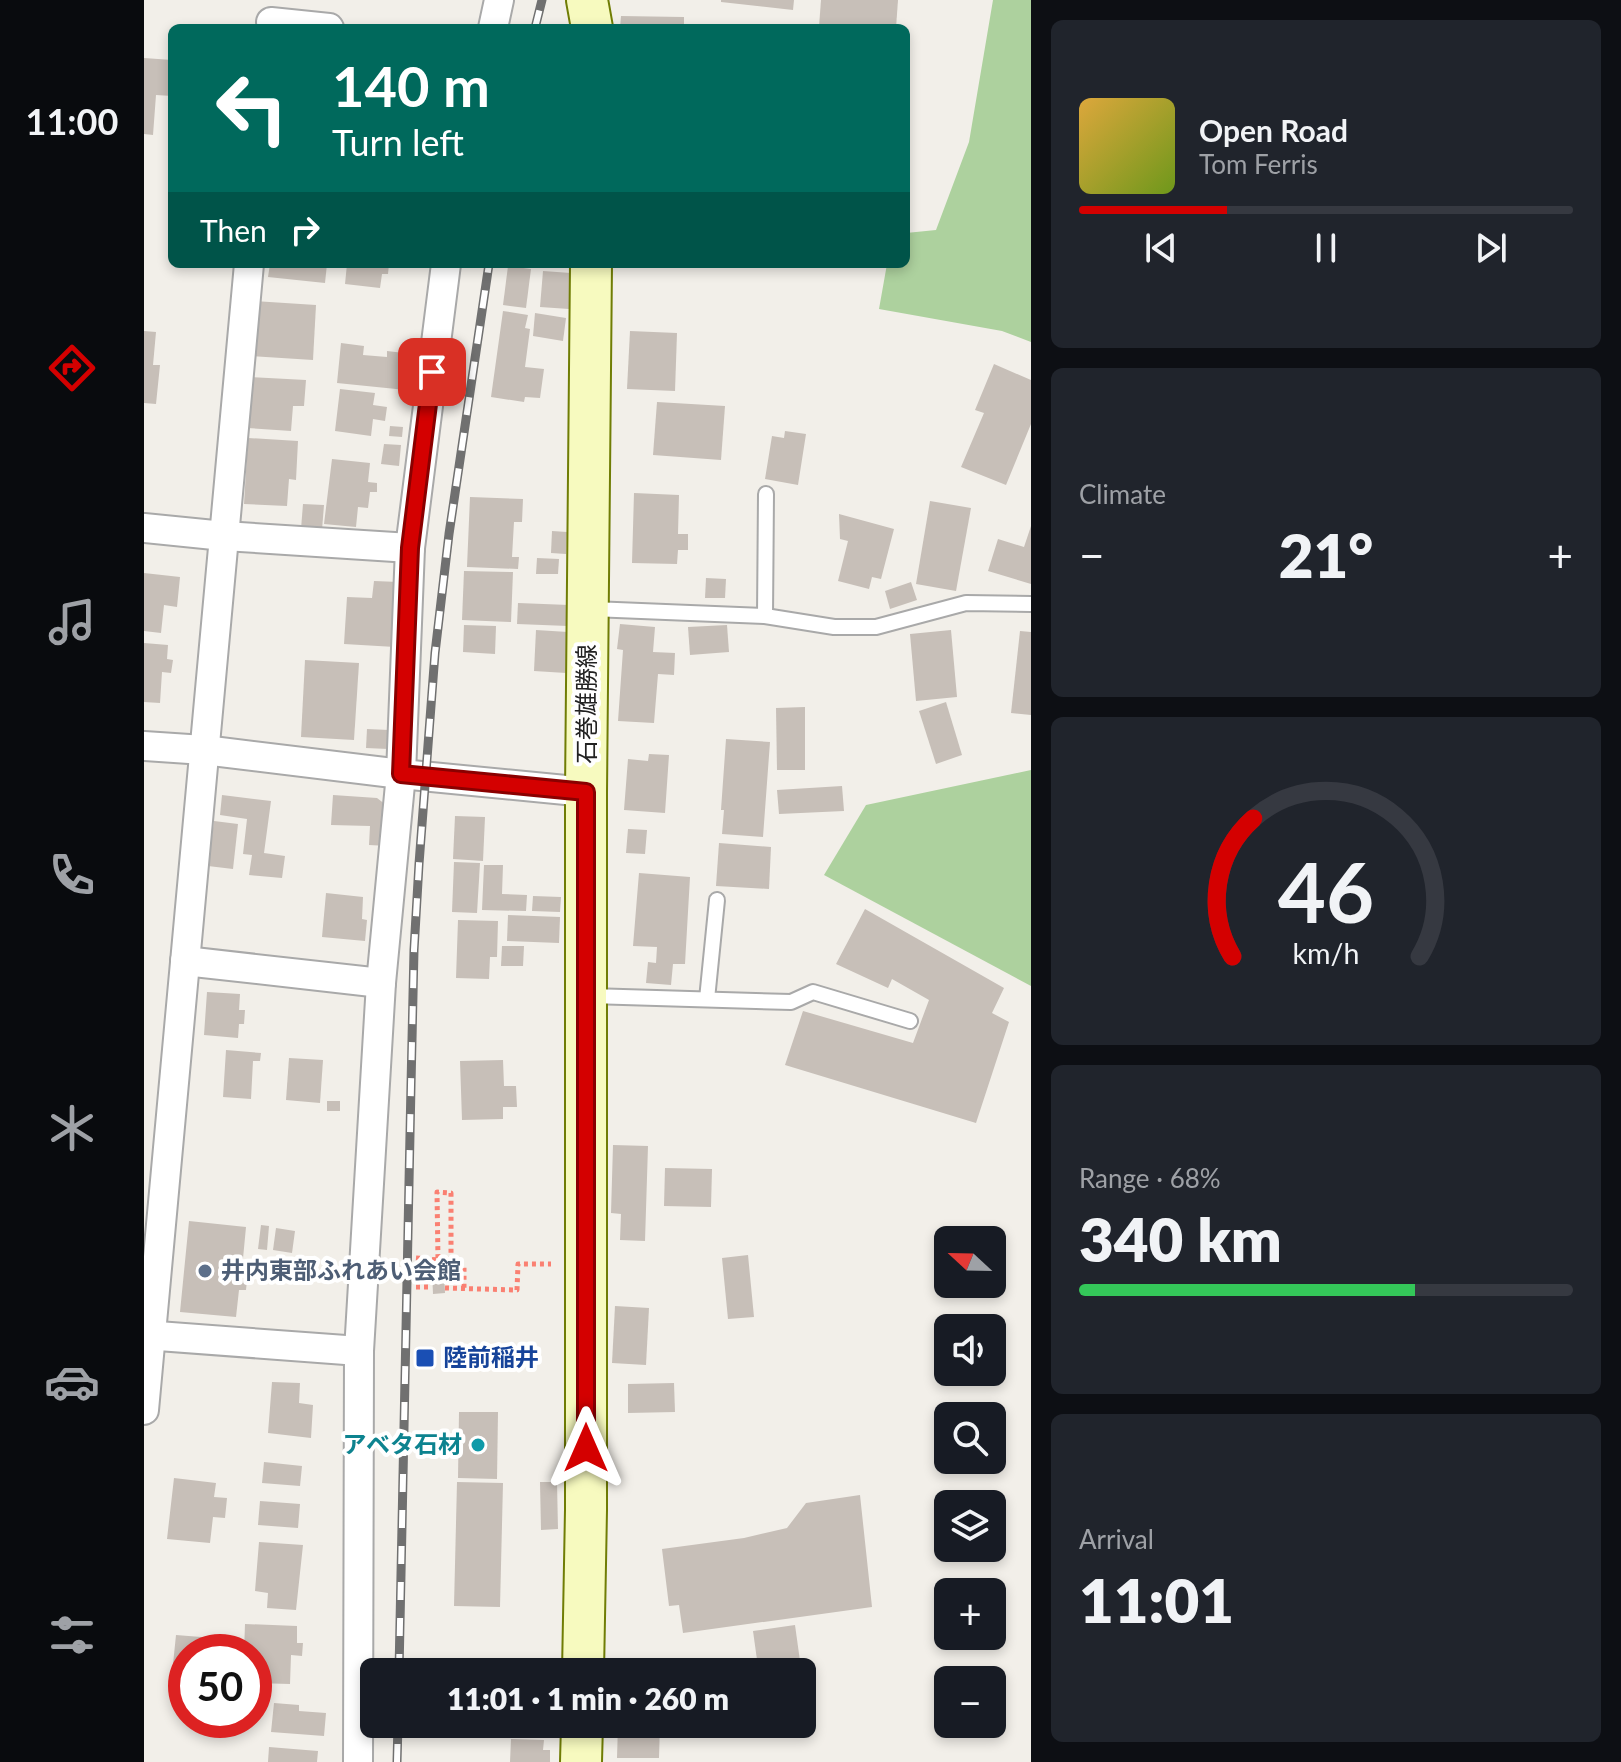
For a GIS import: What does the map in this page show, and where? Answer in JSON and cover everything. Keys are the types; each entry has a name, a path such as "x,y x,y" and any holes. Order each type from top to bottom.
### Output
{"main road":[{"path":"587,0 591,24"},
{"name":"石巻雄勝線","path":"583,1658 591,268"},
{"path":"581,1762 582,1738"}],"street":[{"path":"494,24 499,0"},
{"path":"271,17 308,24"},
{"path":"144,1410 147,1336 249,268"},
{"path":"358,1762 359,1351 381,983 401,774 410,548 445,268"},
{"path":"144,528 410,548"},
{"path":"144,746 586,792"},
{"path":"185,961 381,983"},
{"path":"147,1336 359,1351"}],"lane":[{"path":"765,616 766,494"},
{"path":"588,609 765,616 834,627 876,627 966,603 1031,604"},
{"path":"707,999 717,900"},
{"path":"586,996 791,1002 813,992 910,1021"}],"path":[{"path":"416,1258 438,1260 437,1192 451,1193 451,1264 464,1264 464,1288"},
{"path":"445,1288 517,1290 518,1264 555,1263"},
{"path":"416,1287 432,1287"}],"green space":[{"path":"993,0 1031,0 1031,342 1002,331 879,309 886,268 910,268 910,233 936,230 969,142"},
{"path":"1031,770 1031,986 824,875 866,805"}],"building":[{"path":"721,0 794,0 793,10"},
{"path":"821,0 898,0 896,24 819,24"},
{"path":"621,16 684,17 684,24 620,24"},
{"path":"144,58 168,60 168,96 156,95 153,135 144,134"},
{"path":"269,268 327,268 325,283 268,277"},
{"path":"347,268 389,268 388,274 382,274 380,288 345,284"},
{"path":"508,268 531,269 526,308 503,305"},
{"path":"543,271 571,273 569,309 540,307"},
{"path":"254,301 316,305 313,360 250,356"},
{"path":"503,311 528,315 525,328 530,329 525,367 544,369 540,398 525,397 524,402 491,397"},
{"path":"535,313 566,318 563,341 533,336"},
{"path":"144,331 156,332 153,365 160,365 156,404 144,403"},
{"path":"630,331 677,333 675,391 627,389"},
{"path":"341,343 364,346 363,355 387,357 387,351 404,353 403,359 410,360 406,390 337,383"},
{"path":"994,364 1031,380 1031,424 1006,485 961,467 984,413 975,410"},
{"path":"250,377 306,380 304,406 293,406 291,431 247,428"},
{"path":"340,389 375,393 373,405 387,407 385,421 373,419 371,436 335,431"},
{"path":"657,402 725,406 721,460 653,455"},
{"path":"390,426 403,427 402,437 389,436"},
{"path":"785,431 806,434 798,485 765,479 772,436 784,438"},
{"path":"248,438 298,441 296,480 289,479 287,506 244,504"},
{"path":"384,444 401,445 399,466 381,464"},
{"path":"332,459 370,463 368,482 377,483 377,492 370,492 368,508 358,507 356,527 324,524"},
{"path":"634,493 679,495 678,534 688,534 688,550 678,550 677,564 632,563"},
{"path":"470,497 523,499 522,522 514,522 512,557 519,557 518,569 467,567"},
{"path":"930,501 971,508 956,591 916,584"},
{"path":"303,504 324,505 322,530 301,529"},
{"path":"839,514 894,529 881,579 872,577 869,589 838,581 848,541 840,539"},
{"path":"1031,526 1031,584 988,571 998,539 1024,547"},
{"path":"552,531 567,532 566,554 551,553"},
{"path":"537,558 559,559 558,574 536,574"},
{"path":"464,571 513,572 511,622 462,620"},
{"path":"144,573 180,577 177,607 164,605 161,633 144,631"},
{"path":"706,578 726,579 725,598 705,598"},
{"path":"374,581 399,582 395,647 344,644 347,597 372,598"},
{"path":"911,582 917,600 890,609 885,591"},
{"path":"518,603 569,605 568,626 517,624"},
{"path":"620,624 655,627 653,652 675,653 674,675 658,674 654,723 618,721 623,650 617,649"},
{"path":"464,625 496,626 495,654 463,652"},
{"path":"727,625 729,652 690,655 688,627"},
{"path":"536,630 568,632 566,673 534,671"},
{"path":"951,630 957,697 916,701 910,634"},
{"path":"1020,631 1031,632 1031,715 1011,713"},
{"path":"144,643 168,645 167,659 173,660 171,673 162,672 160,703 144,702"},
{"path":"305,660 359,663 354,740 301,737"},
{"path":"946,702 962,755 936,764 919,711"},
{"path":"805,707 805,770 777,770 776,708"},
{"path":"367,729 389,730 388,749 366,748"},
{"path":"726,739 770,742 763,837 722,834"},
{"path":"649,754 669,755 665,813 624,810 628,759 648,761"},
{"path":"842,786 844,811 779,814 777,790"},
{"path":"222,795 271,801 264,853 285,856 282,878 249,875 252,855 243,854 247,819 220,815"},
{"path":"333,795 377,798 390,808 388,846 369,845 370,826 331,825"},
{"path":"455,816 485,817 483,861 453,859"},
{"path":"214,821 238,824 233,869 208,866"},
{"path":"628,829 647,830 645,854 626,853"},
{"path":"719,843 771,847 769,889 716,886"},
{"path":"454,862 480,863 477,913 452,912"},
{"path":"484,865 503,865 502,894 527,895 526,911 482,910"},
{"path":"639,873 690,877 685,964 673,964 671,985 646,983 648,962 656,963 657,947 633,946"},
{"path":"326,893 363,897 362,919 367,920 365,941 322,937"},
{"path":"533,896 561,897 560,912 532,911"},
{"path":"865,909 1004,988 992,1013 1009,1022 976,1123 785,1065 803,1011 913,1043 929,1000 892,979 888,988 836,964"},
{"path":"508,915 560,917 559,943 507,941"},
{"path":"458,920 498,921 497,957 490,957 489,979 456,978"},
{"path":"502,946 524,946 523,966 501,966"},
{"path":"207,992 240,994 239,1010 245,1010 244,1024 239,1024 238,1038 204,1035"},
{"path":"226,1050 261,1053 260,1061 253,1061 251,1099 223,1097"},
{"path":"289,1058 323,1060 320,1103 286,1100"},
{"path":"503,1060 504,1086 516,1086 517,1107 503,1107 503,1119 462,1120 460,1061"},
{"path":"327,1101 340,1101 340,1111 327,1111"},
{"path":"613,1145 648,1146 645,1241 620,1240 621,1214 611,1213"},
{"path":"665,1168 712,1169 711,1207 664,1206"},
{"path":"189,1221 246,1227 242,1269 248,1270 246,1290 239,1290 236,1317 180,1312"},
{"path":"261,1225 269,1226 267,1250 258,1249"},
{"path":"276,1228 295,1231 292,1253 273,1250"},
{"path":"748,1255 754,1317 728,1319 722,1258"},
{"path":"432,1271 444,1271 445,1293 433,1294"},
{"path":"615,1306 649,1308 646,1365 612,1363"},
{"path":"272,1382 300,1383 299,1403 313,1405 311,1438 268,1433"},
{"path":"674,1383 675,1412 628,1413 628,1384"},
{"name":"アベタ石材","path":"459,1412 498,1412 497,1479 458,1478"},
{"path":"264,1462 302,1466 300,1486 262,1483"},
{"path":"174,1478 216,1483 214,1497 227,1498 225,1518 213,1517 210,1543 167,1539"},
{"path":"457,1482 503,1483 500,1607 454,1606"},
{"path":"540,1482 557,1482 558,1529 541,1530"},
{"path":"860,1495 872,1607 683,1633 679,1605 669,1606 662,1549 744,1538 787,1528 806,1503"},
{"path":"260,1501 300,1504 298,1528 258,1525"},
{"path":"259,1542 303,1545 296,1610 267,1608 268,1593 255,1591"},
{"path":"245,1624 297,1626 297,1643 303,1643 302,1656 291,1655 290,1684 272,1684 272,1634 245,1634"},
{"path":"795,1625 800,1658 757,1658 753,1631"},
{"path":"274,1703 299,1705 299,1711 326,1713 324,1736 272,1732"},
{"path":"618,1738 660,1738 659,1758 617,1758"},
{"path":"511,1739 544,1740 543,1750 550,1750 550,1762 510,1762"},
{"path":"269,1747 318,1751 317,1762 268,1762"}],"railway":[{"path":"536,24 542,0"},
{"path":"399,1658 414,950 419,864 435,653 449,534 488,268"},
{"path":"397,1762 398,1738"}],"place":[{"name":"井内東部ふれあい会館","path":"205,1271"},
{"name":"陸前稲井","path":"425,1358"},
{"name":"アベタ石材","path":"478,1445"}],"route":[{"path":"432,372 410,548 401,774 586,792 586,1448"}]}
